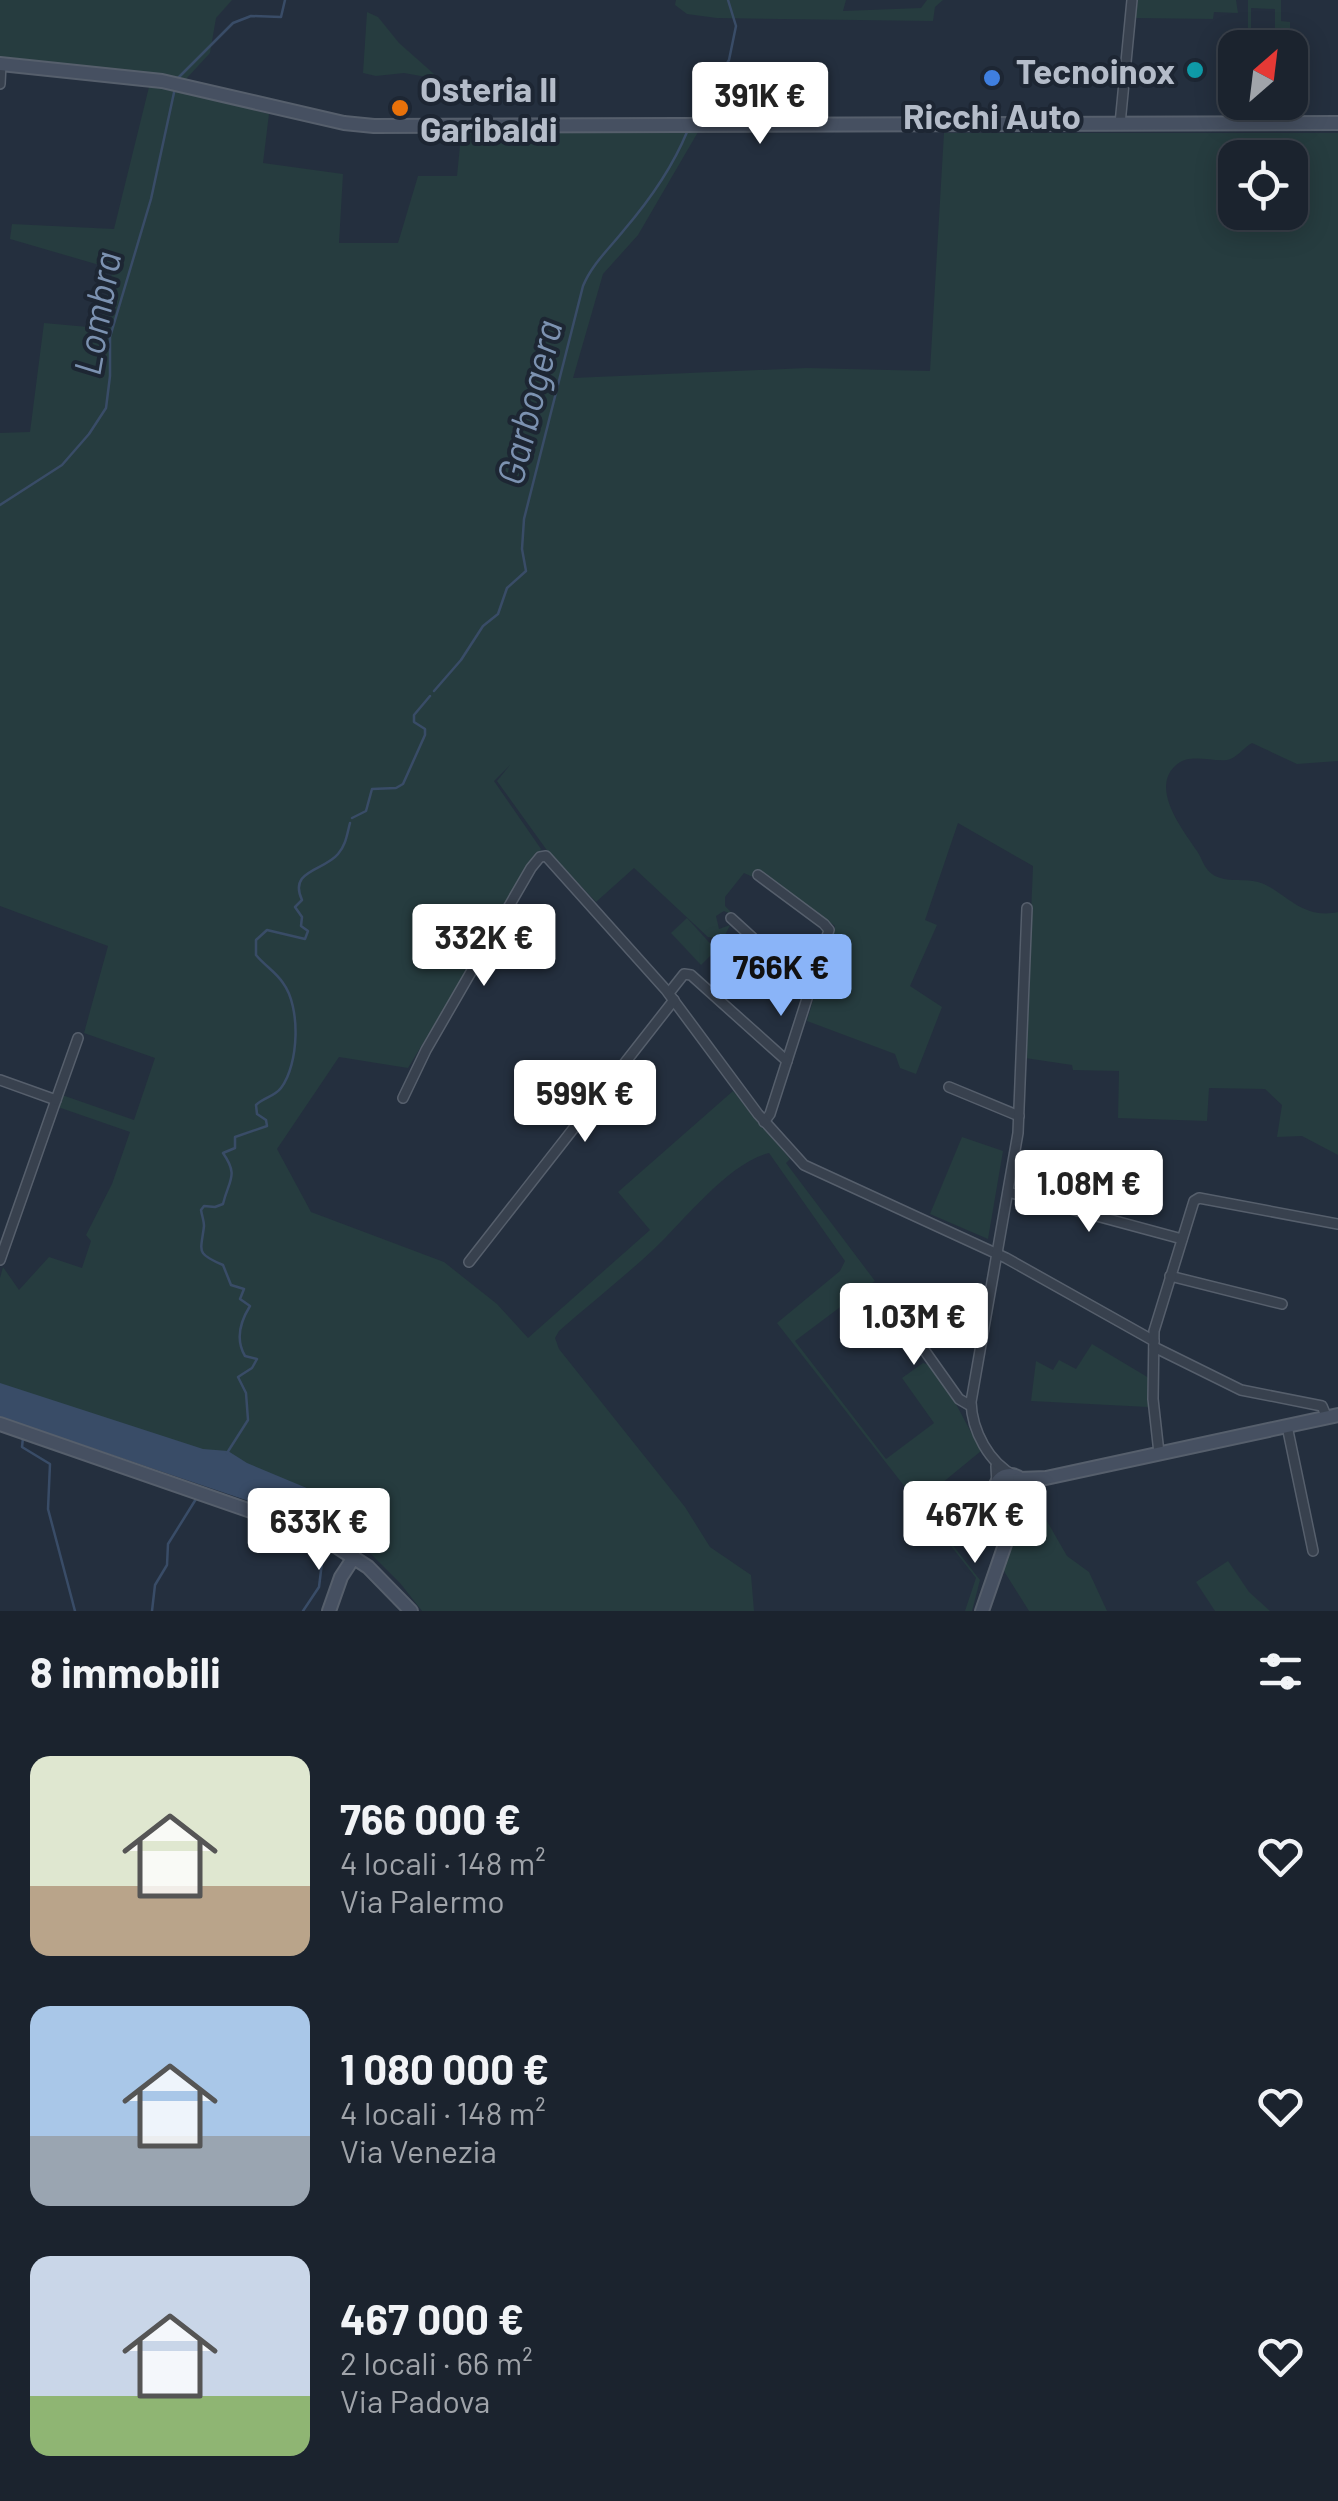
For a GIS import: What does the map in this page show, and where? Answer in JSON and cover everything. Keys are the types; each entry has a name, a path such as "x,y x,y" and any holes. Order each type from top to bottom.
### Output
{"street":[{"path":"1120,124 1132,0"},
{"path":"0,84 1,64 191,86 374,126 1338,122"},
{"path":"403,1098 426,1050 531,868 544,856 554,861 671,997 764,1122 814,1172 996,1255 1241,1390 1322,1406 1332,1416"},
{"path":"758,875 828,928 770,1116 764,1122"},
{"path":"1022,1499 1024,1485 1001,1468 991,1454 977,1432 971,1406 1019,1116 1027,908"},
{"path":"730,918 810,990"},
{"path":"469,1262 671,997 684,974 691,975 787,1062"},
{"path":"0,1260 78,1038"},
{"path":"0,1080 56,1100"},
{"path":"948,1087 1019,1116"},
{"path":"1008,1192 1182,1239"},
{"path":"1160,1453 1152,1394 1155,1326 1193,1202 1200,1198 1246,1204 1338,1224"},
{"path":"1170,1276 1282,1304"},
{"path":"882,1290 960,1399 971,1406"},
{"path":"997,1484 1005,1477 1046,1478 1332,1416"},
{"path":"0,1424 317,1534 354,1556 411,1611"},
{"path":"1287,1426 1313,1551"},
{"path":"991,1454 998,1470 999,1500 1007,1532"},
{"path":"982,1611 1007,1532 1022,1499 1032,1486 1046,1478"},
{"path":"999,1500 1010,1505 1022,1499"},
{"path":"328,1611 354,1556"}],"green space":[{"path":"0,0 232,0 216,18 210,53 186,79 0,58"},
{"path":"676,0 846,0 843,11 921,8 927,0 943,0 935,7 933,21 717,18 687,14 675,5"},
{"path":"1138,0 1236,0 1238,13 1214,12 1213,19 1135,18"},
{"path":"1248,0 1281,0 1281,21 1290,22 1290,30 1275,30 1275,9 1251,8 1248,30"},
{"path":"367,12 378,17 399,43 434,74 432,78 363,73"},
{"path":"149,87 199,95 269,114 263,163 343,174 339,243 398,243 418,176 457,176 461,135 518,129 698,132 638,235 603,274 573,378 807,368 930,371 944,133 1338,133 1338,761 1297,764 1252,743 1227,760 1180,762 1168,777 1166,787 1178,822 1211,874 1263,884 1312,911 1338,912 1338,1155 1302,1136 1277,1137 1282,1105 1265,1089 1209,1088 1207,1121 1118,1118 1119,1071 1073,1070 1072,1065 1025,1058 1033,866 958,823 925,920 937,925 910,986 942,1007 916,1074 900,1068 895,1054 807,1021 835,926 761,874 755,878 744,873 725,897 725,906 735,916 724,911 716,916 719,929 730,925 723,939 708,937 634,868 596,902 546,849 497,781 510,765 494,781 541,849 408,1068 339,1057 277,1149 311,1212 444,1262 497,1304 528,1338 650,1230 618,1192 733,1091 790,1159 786,1163 875,1281 795,1341 886,1459 934,1423 902,1378 923,1363 929,1365 957,1406 981,1451 919,1502 980,1580 972,1611 965,1611 976,1578 777,1323 840,1271 845,1261 769,1153 723,1180 555,1338 559,1349 685,1507 710,1547 751,1575 754,1611 422,1611 365,1548 363,1527 0,1415 3,1267 19,1290 49,1257 82,1268 91,1241 86,1235 112,1184 130,1132 58,1107 62,1095 134,1120 155,1058 84,1033 108,946 0,906 0,433 30,432 44,323 99,328 113,269 10,239 12,224 114,229"},
{"path":"687,918 716,950 701,965 671,933"},
{"path":"962,1137 1003,1151 988,1239 930,1214"},
{"path":"1092,1344 1149,1378 1148,1407 1031,1401 1036,1361 1053,1370 1059,1360 1076,1369"},
{"path":"1029,1505 1044,1516 1067,1556 1089,1572 1107,1611 1029,1611 1002,1568 1024,1509"},
{"path":"1228,1561 1249,1592 1270,1611 1215,1611 1196,1582"}],"water":[{"path":"0,1383 203,1449 228,1451 247,1463 333,1499 343,1512 343,1526 336,1535 281,1512 0,1417"}],"waterway":[{"name":"Lombra","path":"178,78 233,23 251,16 281,17 285,0"},
{"name":"Garbogera","path":"695,115 729,60 736,26 728,0"},
{"name":"Lombra","path":"0,505 62,465 106,408 110,337 151,199 175,88"},
{"name":"Garbogera","path":"434,691 483,626 498,614 507,588 526,571 522,549 524,519 583,286 659,183 687,132"},
{"name":"Garbogera","path":"352,818 366,811 372,789 403,784 425,735 425,729 414,722 414,715 430,696"},
{"name":"Garbogera","path":"227,1453 248,1420 246,1393 238,1377 252,1368 257,1359 245,1356 240,1343 241,1324 250,1306 240,1299 244,1289 231,1285 223,1265 202,1251 201,1210 204,1206 223,1204 232,1173 223,1153 235,1148 235,1137 267,1126 266,1120 257,1114 256,1105 281,1088 294,1051 295,1020 289,993 256,955 256,940 267,930 305,939 308,931 301,926 302,917 295,907 302,900 300,883 338,854 350,823"},
{"path":"23,1438 22,1447 50,1464 48,1509 75,1611"},
{"name":"Garbogera","path":"152,1611 155,1585 167,1565 168,1544 196,1499"},
{"path":"303,1611 319,1587 324,1546"}],"place":[{"name":"Tecnoinox","path":"1195,70"},
{"name":"Ricchi Auto","path":"992,78"},
{"name":"Osteria Il Garibaldi","path":"400,108"}]}
